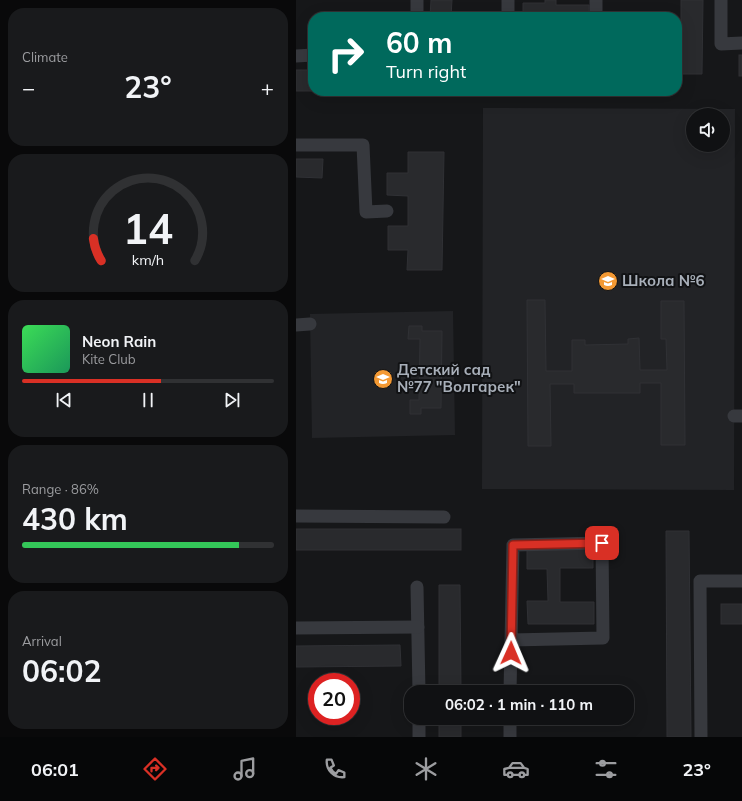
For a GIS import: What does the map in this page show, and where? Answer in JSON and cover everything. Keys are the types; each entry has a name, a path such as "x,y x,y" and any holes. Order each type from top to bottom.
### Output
{"lane":[{"path":"416,0 416,12"},
{"path":"508,0 508,12"},
{"path":"596,0 596,12"},
{"path":"721,0 721,44 742,43"},
{"path":"296,56 308,55"},
{"path":"296,145 363,145 366,212 387,211"},
{"path":"296,325 310,324"},
{"path":"296,516 444,517"},
{"path":"510,685 511,640 513,545 602,543 603,638 511,640"},
{"path":"701,737 700,581 742,581"},
{"path":"417,588 419,685"},
{"path":"296,628 418,627"},
{"path":"419,725 419,737"},
{"path":"510,725 510,737"}],"shaded area":[{"name":"Школа №6","path":"483,108 686,109 686,152 730,152 730,109 735,109 734,490 482,489"},
{"name":"Детский сад №77 \"Волгарек\"","path":"453,311 455,435 312,438 310,314"}],"building":[{"path":"431,0 452,0 451,12 430,12"},
{"path":"545,0 556,0 556,5 589,5 589,12 523,12 523,3 545,3"},
{"path":"681,0 703,0 702,74 682,74"},
{"path":"739,55 742,55 742,76 739,76"},
{"path":"296,70 308,70 308,91 296,91"},
{"path":"408,152 444,152 442,270 407,270 408,250 388,250 388,226 408,226 408,196 387,195 387,173 408,173"},
{"path":"296,159 323,159 322,178 296,177"},
{"path":"527,300 545,300 546,371 572,371 572,340 585,340 585,345 628,344 628,339 639,338 640,370 667,370 666,339 661,339 661,301 684,301 685,445 661,445 661,383 640,383 640,393 574,393 574,384 550,384 551,446 528,446"},
{"path":"409,326 422,326 422,331 442,331 441,408 421,408 421,414 410,414 410,400 419,400 420,339 408,339"},
{"path":"296,529 461,529 461,550 296,550"},
{"path":"666,531 689,531 691,737 667,737"},
{"path":"593,546 593,568 560,568 560,602 594,602 594,624 528,624 527,601 548,601 547,569 527,569 527,547"},
{"path":"439,585 460,585 461,685 439,685"},
{"path":"721,604 742,604 742,624 721,624"},
{"path":"400,645 401,666 296,667 296,646"},
{"path":"439,725 461,725 461,737 439,737"}],"place":[{"name":"Школа №6","path":"608,281"},
{"name":"Детский сад №77 \"Волгарек\"","path":"383,379"}],"route":[{"path":"511,653 513,545 602,543"}]}
